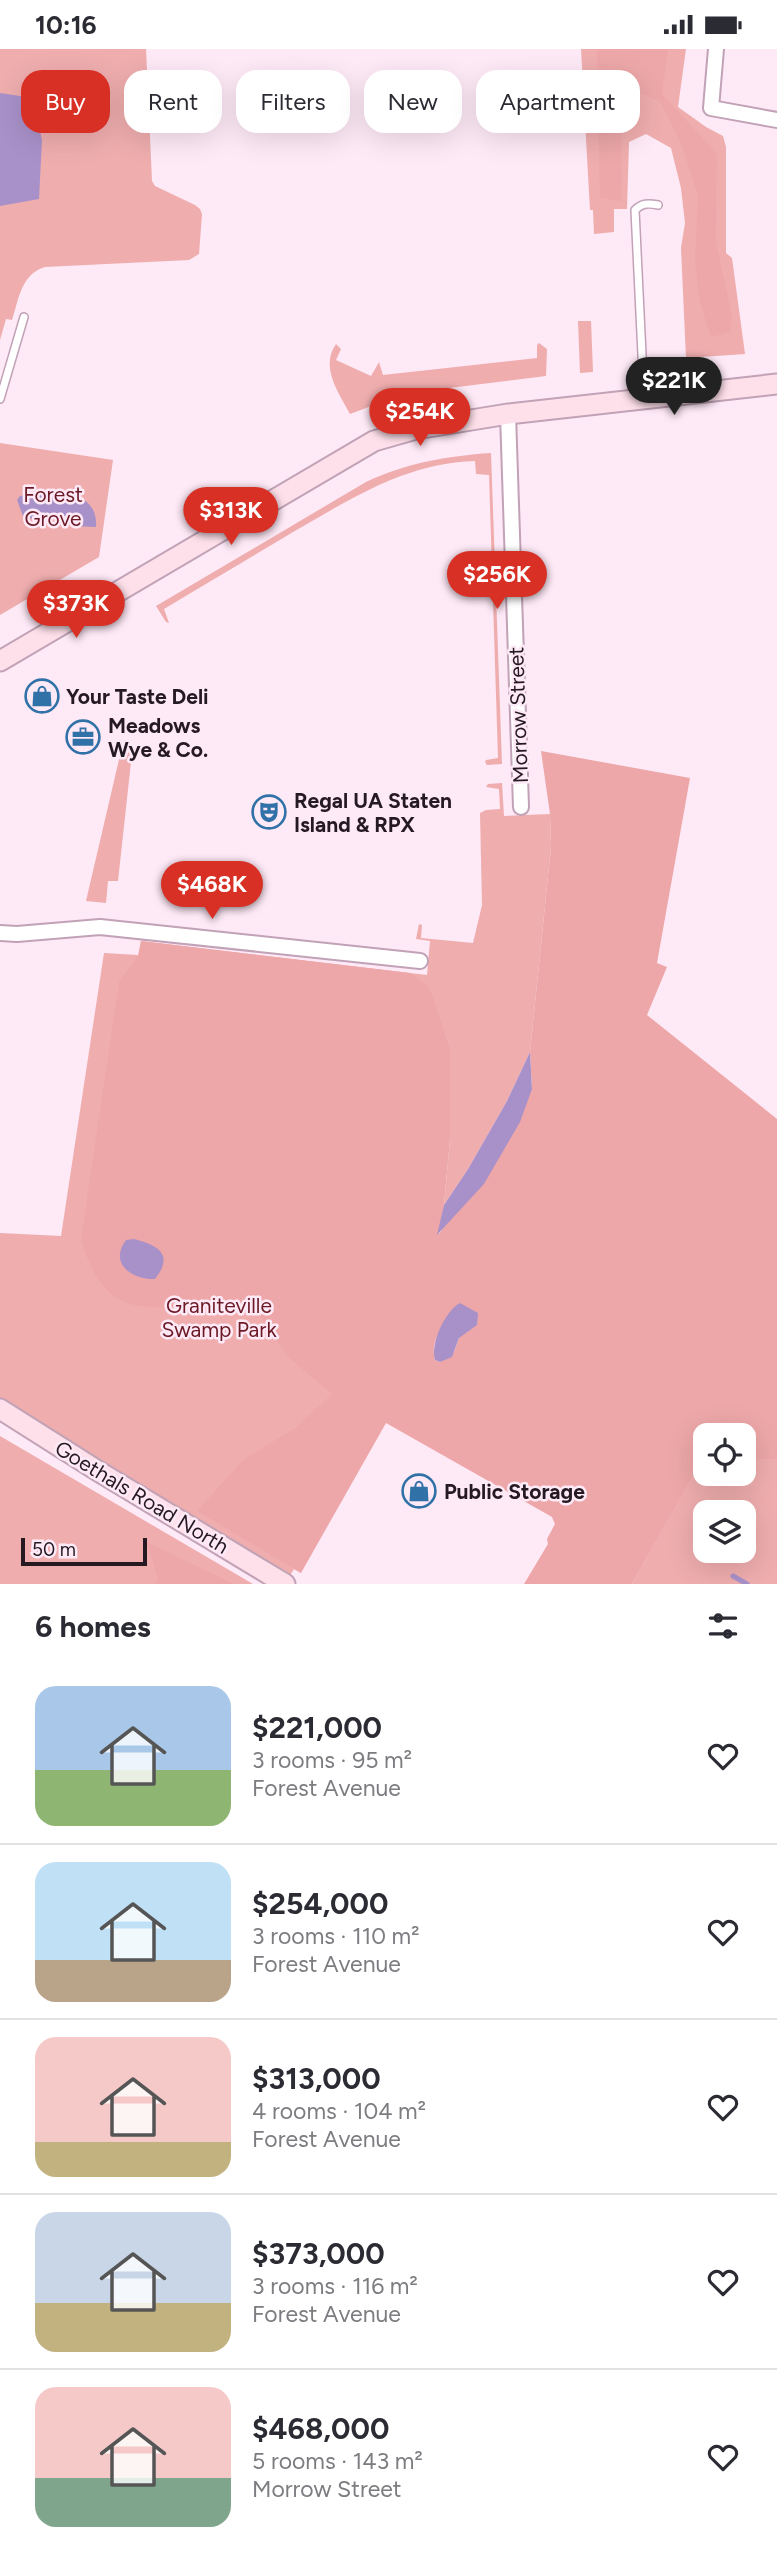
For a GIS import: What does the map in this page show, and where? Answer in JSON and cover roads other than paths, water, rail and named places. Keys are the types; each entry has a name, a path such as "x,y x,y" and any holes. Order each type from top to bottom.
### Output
{"main road":[{"path":"0,661 374,441 416,429 508,414 777,384"},
{"name":"Goethals Road North","path":"0,1409 285,1584"}],"street":[{"path":"716,49 711,108 777,120"},
{"name":"Morrow Street","path":"508,414 521,807"},
{"path":"0,933 100,927 420,961"}],"lane":[{"path":"644,400 635,211 646,203 658,205"},
{"path":"0,399 24,317"}],"waterway":[{"path":"733,1576 747,1584"}],"place":[{"name":"Your Taste Deli","path":"42,696"},
{"name":"Meadows Wye & Co.","path":"83,737"},
{"name":"Regal UA Staten Island & RPX","path":"269,812"},
{"name":"Public Storage","path":"419,1491"}],"park label":[{"name":"Forest Grove","path":"53,506"},
{"name":"Graniteville Swamp Park","path":"219,1317"}]}
